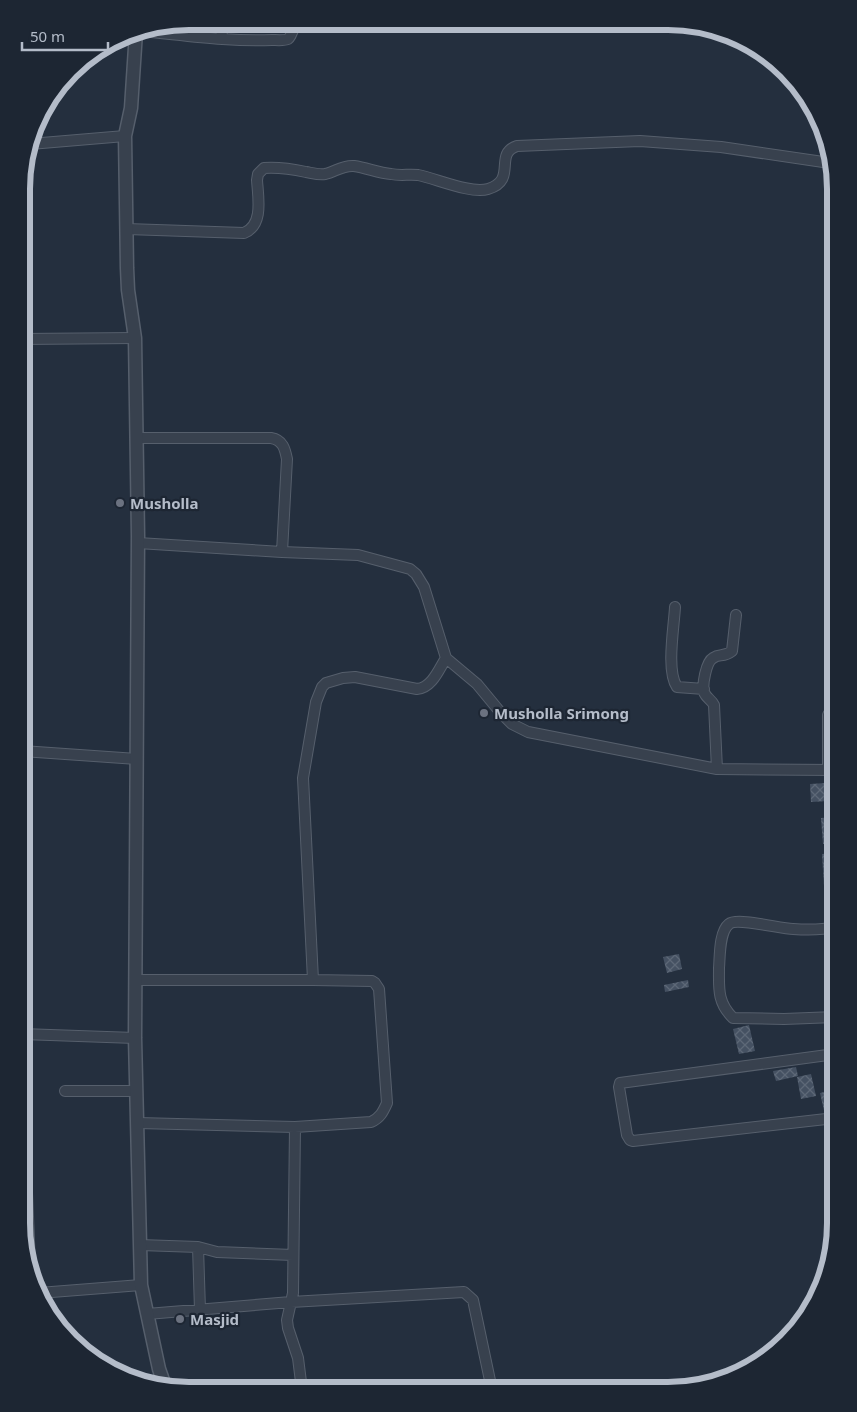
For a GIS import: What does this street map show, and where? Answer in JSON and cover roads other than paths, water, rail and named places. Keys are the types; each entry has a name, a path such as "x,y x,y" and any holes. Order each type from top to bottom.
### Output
{"street":[{"path":"222,30 222,38"},
{"path":"160,33 265,40 288,39 292,30"},
{"path":"136,39 131,108 125,136 128,290 135,338 137,438 136,1091 141,1285 163,1380"},
{"path":"36,143 125,136"},
{"path":"127,229 247,231 254,226 258,216 258,174 262,169 268,168 284,168 323,174 343,167 356,166 389,174 415,174 464,188 483,190 502,182 507,155 511,149 517,146 640,141 722,147 825,162"},
{"path":"30,339 135,338"},
{"path":"137,438 271,438 280,442 285,449 287,459 282,552"},
{"path":"138,543 358,555 410,569 416,574 424,587 446,658 477,684 512,724 528,732 717,769 827,770"},
{"path":"675,607 671,669 674,682 676,687 704,689"},
{"path":"717,769 714,705 704,689 706,666 714,657 724,656 732,651 736,615"},
{"path":"313,980 304,778 316,702 322,687 326,683 355,677 422,689 430,683 446,658"},
{"path":"30,752 137,759"},
{"path":"827,928 793,930 742,922 729,924 723,933 720,951 718,993 732,1018 827,1017"},
{"path":"136,980 372,981 378,985 380,993 387,1103 378,1119 371,1122 295,1126 138,1123"},
{"path":"30,1034 135,1038"},
{"path":"827,1055 620,1083 619,1087 627,1135 633,1141 827,1119"},
{"path":"65,1092 136,1091"},
{"path":"295,1126 293,1293 287,1320 298,1358 301,1382"},
{"path":"140,1245 198,1246 217,1252 293,1255"},
{"path":"198,1246 200,1310"},
{"path":"46,1292 141,1285"},
{"path":"148,1314 291,1302 464,1292 473,1300 490,1382"}],"place":[{"name":"Musholla","path":"120,503"},
{"name":"Musholla Srimong","path":"484,713"},
{"name":"Masjid","path":"180,1319"}]}
